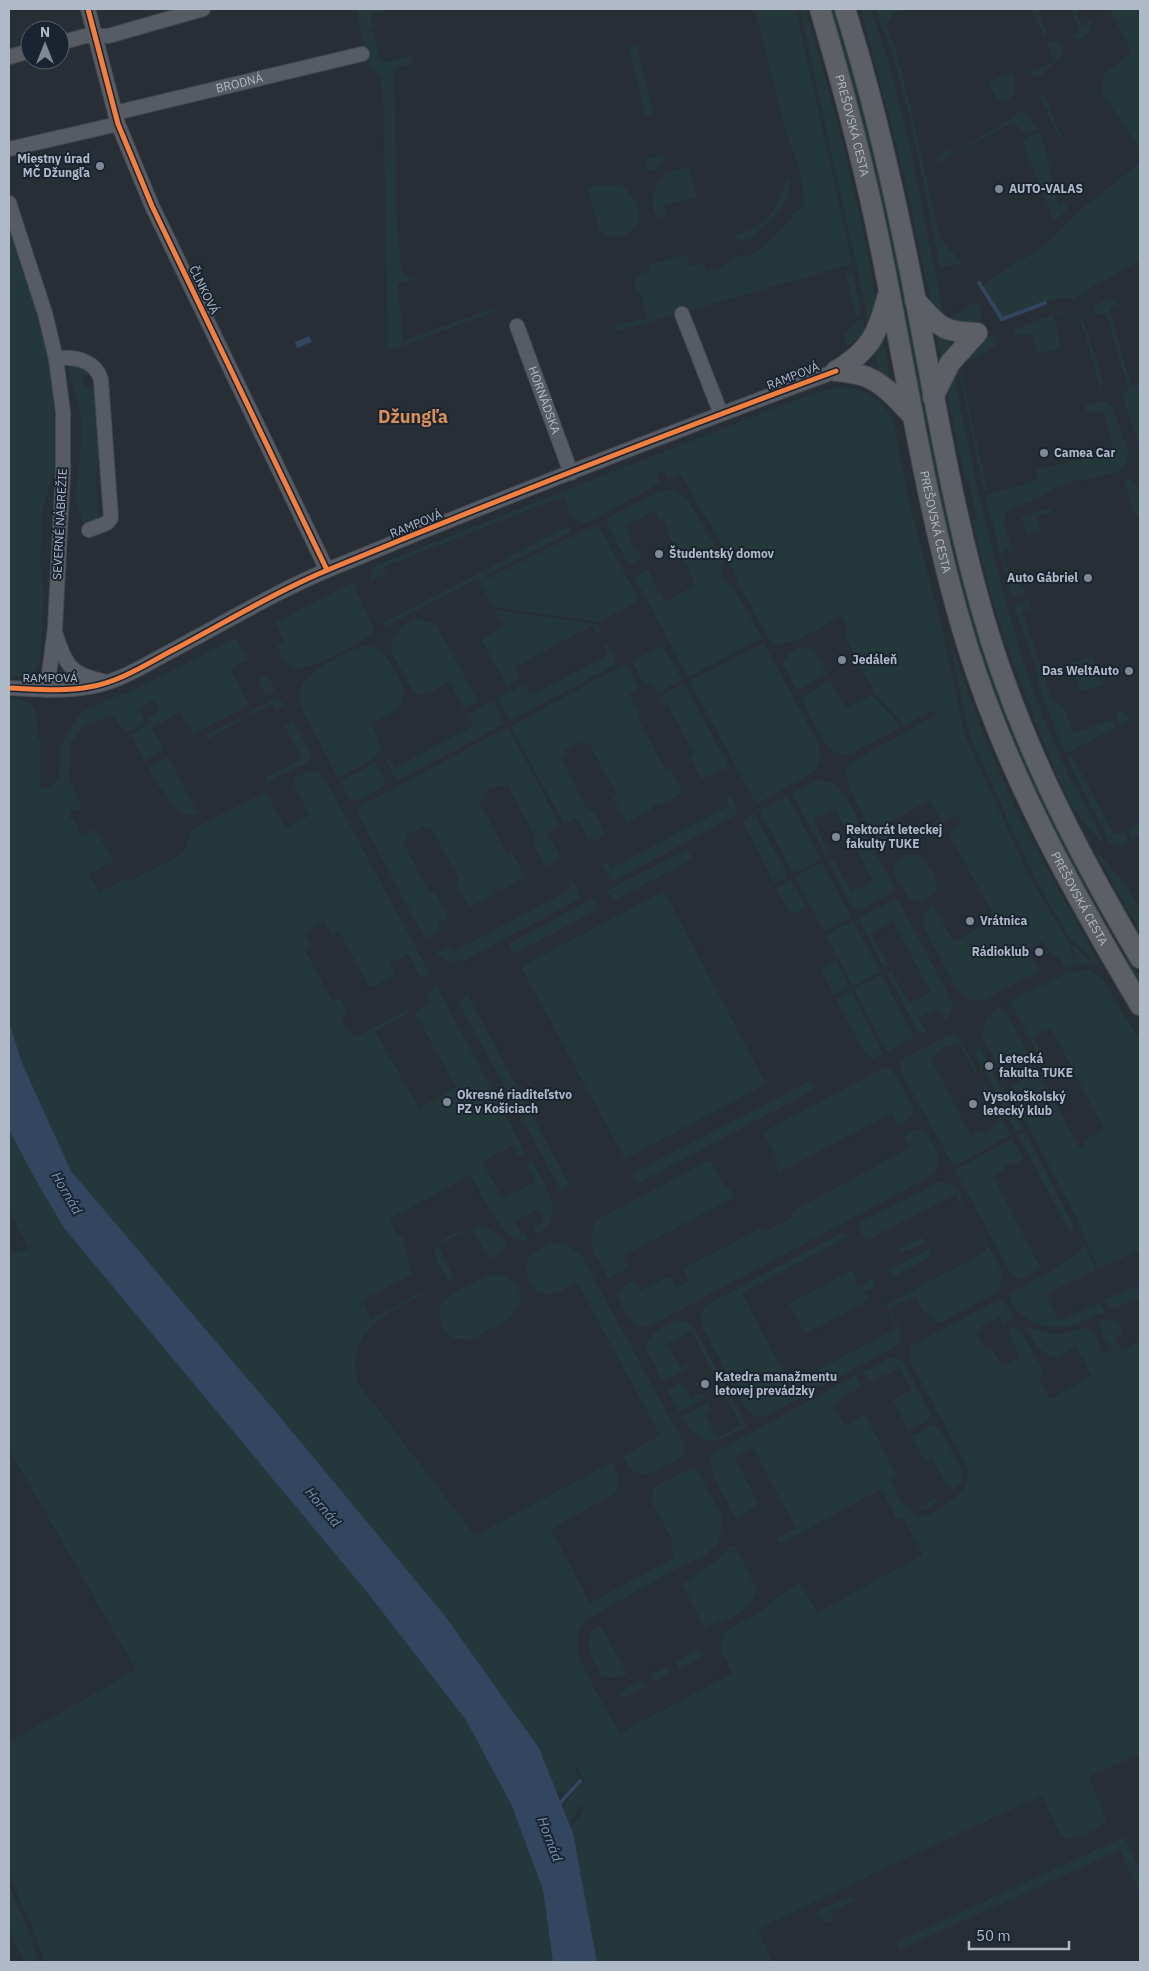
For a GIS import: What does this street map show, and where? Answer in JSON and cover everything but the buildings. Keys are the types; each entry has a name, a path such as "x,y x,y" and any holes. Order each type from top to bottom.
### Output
{"highway":[{"name":"PREŠOVSKÁ CESTA","path":"820,9 856,139 889,290 930,502 948,580 968,650 993,719 1022,790 1090,920 1140,1004"},
{"name":"PREŠOVSKÁ CESTA","path":"845,9 873,107 915,300 951,485 972,576 994,650 1017,714 1060,812 1140,958"},
{"path":"836,370 851,362 875,336 889,290"},
{"path":"915,300 943,327 954,332 977,332 950,363 934,397"},
{"path":"836,370 867,377 879,384 913,416"}],"street":[{"name":"ČLNKOVÁ","path":"88,9 117,118 152,206 327,570"},
{"path":"70,40 85,36 108,36 204,9"},
{"name":"BRODNÁ","path":"9,149 117,118 362,54"},
{"name":"SEVERNÉ NÁBREŽIE","path":"9,203 42,304 56,359 64,433 54,628 47,690"},
{"path":"682,314 721,414"},
{"name":"HORNÁDSKA","path":"517,326 571,473"},
{"path":"56,359 68,356 77,358 98,371 101,380 111,518 107,523 88,530"},
{"name":"RAMPOVÁ","path":"14,688 47,690 90,687 108,682 134,671 327,570 836,370"},
{"path":"54,628 62,655 68,665 88,678 108,682"}],"green space":[{"path":"356,9 394,9 370,14 373,29 369,30 370,33 374,32 381,63 412,56 413,63 394,69 397,225 402,271 407,277 419,278 398,284 403,341 495,308 496,311 388,351 383,94 379,76 368,63"},
{"path":"754,9 796,9 852,264 617,331 616,326 647,318 641,293 637,294 634,281 640,274 650,271 648,265 687,254 690,266 704,263 706,272 723,267 733,257 752,255 764,246 764,243 767,244 792,218 791,215 803,206 804,197 801,177 784,125"},
{"path":"800,9 805,9 819,58 865,239 875,298 870,328"},
{"path":"829,9 835,9 864,111 899,266 929,423 924,424"},
{"path":"861,9 871,9 886,54 909,143 945,322 932,306 906,183"},
{"path":"875,9 898,9 899,11 891,16 891,20 886,24 895,47 908,97 940,239 962,263 940,269 906,102 890,47"},
{"path":"1032,9 1037,9 1047,34 1044,36"},
{"path":"1071,9 1075,9 1082,28 1089,21 1092,22 1090,31 1079,40 1072,37 1080,31"},
{"path":"1109,9 1140,9 1140,149 1101,91 1105,73 1132,52"},
{"path":"1056,40 1063,45 1062,56 1041,75 1032,77 1029,70 1032,71 1054,62 1047,43"},
{"path":"637,45 654,114 646,116 629,47"},
{"path":"1011,72 1015,81 1013,95 1006,101 1000,102 988,82"},
{"path":"1044,94 1061,135 1059,136 1047,112 1048,110 1039,99 1024,111 1037,129 1027,135 1013,122 936,164 944,151 949,150 952,154 1011,118"},
{"path":"1039,132 1045,147 1058,205 1068,201 1066,211 1054,221 1022,141"},
{"path":"663,155 663,162 657,171 652,171 646,166 647,158"},
{"path":"1140,163 1140,263 1139,261 1088,289 1089,291 1074,299 1058,298 1002,318 982,286 1046,244 1073,216"},
{"path":"689,167 697,197 664,206 667,217 670,217 660,218 653,207 652,201 658,184 666,173"},
{"path":"788,176 789,192 783,208 752,238 743,241 734,238 734,236 758,226 771,215"},
{"path":"622,185 631,194 639,214 637,225 628,234 615,237 600,231 588,191 589,187"},
{"path":"9,228 34,303 47,352 53,394 55,465 43,509 40,563 44,594 40,659 36,670 29,676 9,677"},
{"path":"853,273 862,315 856,315 846,275"},
{"path":"1110,298 1118,304 1109,308 1131,386 1140,384 1140,448 1122,395 1129,390 1106,313 1097,316 1094,306"},
{"path":"977,301 982,313 981,319 976,323 951,324 950,318"},
{"path":"1060,312 1074,314 1083,320 1103,382 1100,389 1079,318 1066,313 1053,314 1061,348 1037,354 1032,334 1014,334 1014,330 1055,313"},
{"path":"857,320 863,320 865,329 847,347 844,335"},
{"path":"935,328 948,336 951,351 943,368"},
{"path":"991,336 997,338 995,346 969,361 959,364 988,490 984,491 957,364 976,344"},
{"path":"882,339 891,382 879,375 874,350"},
{"path":"68,361 76,363 92,374 82,376 85,389 96,387 99,460 96,481 98,518 85,527 77,502 74,501 80,458 81,425"},
{"path":"953,368 969,451 988,533 1022,655 1052,739 1072,782 1094,822 1102,842 1080,817 1062,787 1021,684 1002,630 979,549 973,521 977,519 968,480 965,480 946,388"},
{"path":"842,387 859,390 879,401 893,422 907,493 943,633 965,736 1029,876 1071,947 1074,964 1065,969 1059,957 1051,954 1043,941 1028,950 1039,971 984,1000 971,1000 956,988 924,928 922,916 933,905 954,942 996,919 948,833 962,826 961,821 956,815 942,822 930,800 889,822 899,841 881,849 849,788 845,770 852,762 936,715 934,710 904,725 875,694 844,635 848,630 841,616 788,643 772,644 739,585 721,543 680,473 668,479 664,471 656,475 660,483 585,524 570,514 564,496 384,567 386,573 370,581 373,568 377,565 775,408 819,392"},
{"path":"1106,402 1112,406 1128,450 1127,463 1119,471 1059,486 1043,496 1010,509 1006,513 1004,522 1013,552 1004,548 1002,553 1012,581 1024,588 1026,593 1012,598 985,495 1038,480 1036,470 1114,452 1104,412 1095,414 1085,410 1085,406"},
{"path":"931,433 952,534 1105,918 1103,920 1100,919 1031,786 989,681 957,577 925,434"},
{"path":"1124,480 1132,480 1138,488 1140,519 1133,511"},
{"path":"669,490 676,491 687,499 716,548 723,565 720,568 725,582 731,584 762,638 688,677 635,577 648,569 657,591 659,591 665,602 695,585 686,563 684,563 667,532 669,530 664,520 661,521 655,510 625,526 634,549 636,548 642,558 629,565 607,523 607,518 654,494"},
{"path":"1049,508 1051,512 1036,517 1040,530 1027,534 1021,517"},
{"path":"567,527 572,531 488,574 486,569"},
{"path":"591,527 598,527 601,530 638,598 636,603 599,622 493,607 478,579 385,627 383,622 483,571 487,579"},
{"path":"351,583 360,586 355,589 374,629 373,634 320,662 299,668 289,665 277,645 284,641 275,623"},
{"path":"1028,599 1033,613 1024,609 1021,615 1024,617 1052,700 1064,707 1073,733 1114,720 1116,727 1065,754 1037,681 1038,676 1014,605"},
{"path":"495,610 597,624 601,632 597,633 593,625 515,667 520,678 507,686 481,639 504,626"},
{"path":"418,618 435,623 478,701 464,709 449,681 428,693 415,693 393,655 391,641 402,626"},
{"path":"948,635 982,731 1017,813 1103,971 1070,939 1033,874 969,734"},
{"path":"236,638 247,660 230,669 249,705 193,734 180,712 152,728 164,749 144,760 130,734 150,724 147,718 159,711 153,700 141,706 142,709 139,710 145,723 128,732 118,725 114,715 82,727 71,743 69,779 82,808 76,812 74,809 69,810 70,819 73,818 81,836 95,829 114,861 89,874 99,893 122,880 130,881 174,859 184,851 192,831 200,825 266,792 286,829 310,815 294,786 295,778 308,771 319,772 325,779 430,974 421,978 408,954 389,964 395,975 370,988 339,931 332,935 324,921 305,932 312,946 305,950 333,1002 340,998 348,1012 341,1016 347,1031 349,1030 354,1038 406,1010 408,1013 375,1032 419,1108 456,1087 415,1013 431,1002 426,993 437,987 526,1154 519,1157 513,1145 482,1162 503,1199 536,1182 527,1165 532,1162 543,1180 551,1200 551,1219 546,1227 537,1234 533,1227 544,1221 538,1209 515,1221 521,1233 524,1232 528,1239 519,1240 502,1227 494,1217 471,1175 389,1219 398,1237 402,1235 412,1274 362,1301 371,1319 421,1293 422,1295 400,1306 379,1320 362,1338 357,1349 355,1362 357,1382 475,1536 612,1462 619,1482 614,1494 551,1529 590,1603 675,1557 670,1547 674,1544 651,1500 654,1487 696,1467 721,1515 722,1528 718,1543 704,1556 674,1570 587,1619 580,1629 578,1636 577,1648 583,1666 620,1733 733,1673 721,1652 720,1645 726,1631 764,1609 800,1583 817,1613 923,1555 903,1518 897,1520 881,1489 780,1544 777,1538 796,1528 753,1448 734,1457 759,1504 735,1518 713,1475 710,1458 714,1453 856,1375 862,1386 833,1404 845,1426 865,1415 897,1476 890,1480 904,1506 906,1504 916,1515 926,1517 956,1498 961,1492 965,1485 967,1467 911,1362 909,1356 911,1346 1000,1299 1003,1300 1014,1318 1004,1324 1000,1317 981,1326 982,1328 976,1332 985,1350 991,1347 1002,1366 1020,1357 1008,1331 1018,1326 1044,1372 1038,1376 1050,1399 1092,1376 1076,1347 1057,1357 1045,1353 1032,1338 1026,1327 1060,1335 1084,1328 1089,1329 1093,1332 1102,1354 1112,1349 1109,1342 1106,1343 1099,1327 1100,1322 1106,1319 1118,1321 1123,1333 1115,1337 1121,1351 1140,1342 1140,1754 1089,1776 1106,1820 1099,1828 1073,1838 1062,1837 1041,1796 758,1929 772,1962 597,1962 571,1828 585,1808 581,1805 569,1822 564,1808 567,1800 583,1782 586,1785 575,1762 577,1779 564,1795 562,1791 557,1793 539,1748 446,1617 275,1411 71,1171 22,1063 9,1022 9,698 26,701 34,710 38,739 40,740 40,788 49,788 59,777 60,749 64,739 80,714 89,708 131,691"},
{"path":"764,643 818,744 821,757 817,768 810,774 756,804 690,681"},
{"path":"607,644 616,662 614,665 510,721 498,698 524,685 530,696 608,655 604,646"},
{"path":"368,646 382,652 388,660 402,685 403,697 394,710 371,723 382,748 378,750 379,753 372,757 373,759 338,778 300,705 300,690 308,677 324,665"},
{"path":"662,646 682,680 657,693 651,682 645,685 632,661"},
{"path":"800,647 813,649 827,674 797,690 783,663 788,655"},
{"path":"1092,656 1102,685 1080,692 1071,663"},
{"path":"626,664 639,688 629,694 641,715 637,717 665,769 670,768 683,793 658,806 656,803 650,807 651,810 627,823 613,798 617,795 589,743 584,745 582,741 563,751 565,755 561,758 588,811 593,809 606,834 590,843 577,818 564,824 511,726"},
{"path":"61,666 82,682 60,682"},
{"path":"267,674 275,691 266,696 258,679"},
{"path":"830,680 846,709 872,695 901,727 848,755 840,755 833,751 821,736 803,702 806,695"},
{"path":"684,684 729,767 701,779 690,757 694,754 666,702 661,704 658,698"},
{"path":"278,697 284,705 276,709 273,704 251,715 249,712"},
{"path":"493,701 504,724 399,780 395,777 386,761 390,759 395,768 473,726 467,715"},
{"path":"1115,710 1124,712 1131,719 1120,725"},
{"path":"239,718 240,721 208,739 206,735"},
{"path":"293,721 311,757 306,764 267,782 265,778 302,758 284,725"},
{"path":"508,727 560,826 547,833 561,858 545,867 532,841 536,839 508,786 503,788 501,785 487,789 488,792 482,795 484,799 479,801 507,854 512,852 525,877 500,891 498,887 492,891 494,894 469,907 455,882 459,879 431,827 426,829 424,826 405,836 407,839 403,842 430,894 435,892 448,918 438,924 441,931 425,939 359,816 359,810 363,805"},
{"path":"1072,755 1114,835 1124,831 1129,841 1118,846 1110,843 1067,758"},
{"path":"168,757 198,814 185,814 177,810 165,791 158,786 153,778 148,767"},
{"path":"375,763 385,782 384,786 361,799 350,800 340,781"},
{"path":"818,780 833,783 845,795 894,888 892,893 858,911 853,909 829,862 833,859 851,892 873,881 835,809 813,820 830,854 826,856 792,793"},
{"path":"731,796 737,808 734,816 614,881 610,879 602,864 607,862 611,868 729,806 726,799"},
{"path":"787,796 821,859 796,872 792,871 760,811"},
{"path":"754,813 788,876 774,883 744,824 745,820"},
{"path":"1140,822 1140,834 1133,839 1127,829"},
{"path":"1092,846 1129,889 1140,911 1140,931"},
{"path":"687,849 692,857 690,860 613,901 607,891"},
{"path":"910,854 925,862 937,884 938,889 920,901 909,898 895,875 893,866 898,860"},
{"path":"822,863 851,917 824,931 796,879 798,875"},
{"path":"573,880 580,894 579,899 465,960 450,961 436,954 449,946 453,952 571,889 568,882"},
{"path":"791,880 806,907 791,915 776,888"},
{"path":"664,891 766,1084 625,1159 521,967"},
{"path":"593,898 599,909 514,954 509,944"},
{"path":"897,898 947,992 949,1001 953,1002 951,1011 945,1020 938,1008 918,1018 926,1031 922,1034 918,1031 887,973 892,971 909,1004 931,992 893,921 871,933 889,966 884,968 859,920 859,918"},
{"path":"853,921 880,972 853,986 826,935"},
{"path":"1073,944 1095,966 1076,964"},
{"path":"1126,955 1140,977 1140,988 1123,960"},
{"path":"836,961 849,987 834,995 821,969"},
{"path":"1089,970 1102,979 1140,1041 1140,1250 1098,1269 1077,1219 1011,1092 1013,1085 1038,1070 1080,1149 1086,1146 1084,1140 1104,1129 1051,1028 1033,1037 1045,1060 1042,1061 1010,1001 1070,972"},
{"path":"881,975 913,1035 911,1039 887,1052 854,989"},
{"path":"851,991 883,1054 873,1059 865,1053 836,999"},
{"path":"468,995 570,1186 561,1191 458,1001"},
{"path":"999,1007 1006,1012 1034,1064 1008,1078 1003,1077 983,1038 983,1028 986,1020"},
{"path":"950,1035 958,1037 977,1070 974,1071 959,1043 949,1048 948,1045 940,1049 941,1052 930,1058 971,1136 992,1129 990,1127 1000,1121 982,1086 985,1085 1010,1135 954,1167 901,1071 900,1060"},
{"path":"978,1045 1023,1128 1016,1132 976,1055"},
{"path":"886,1067 892,1070 914,1110 909,1118 898,1125 892,1113 780,1172 775,1163 778,1161 763,1132"},
{"path":"810,1081 814,1089 812,1091 638,1183 633,1173"},
{"path":"923,1129 935,1148 938,1159 931,1176 650,1326 637,1324 628,1316 616,1294 634,1279 641,1291 670,1276 677,1288 689,1281 683,1269 761,1228 764,1232 793,1217 791,1212 910,1148 904,1136 910,1132"},
{"path":"9,1130 64,1228 366,1591 466,1720 512,1806 543,1890 553,1962 45,1962 29,1918 9,1876 9,1742 136,1670 9,1449 9,1254 29,1249 9,1211"},
{"path":"1025,1131 1071,1222 1074,1231 1070,1233 1018,1135"},
{"path":"1012,1139 1024,1160 1012,1166 1011,1163 1002,1168 1004,1170 993,1176 1040,1268 1022,1279 1013,1276 1009,1270 955,1170"},
{"path":"710,1160 726,1189 729,1188 734,1197 623,1256 628,1268 608,1278 593,1250 591,1236 596,1220"},
{"path":"940,1182 951,1185 958,1191 966,1212 956,1194 866,1241 859,1229 859,1224 864,1220"},
{"path":"484,1226 505,1240 505,1247 502,1252 489,1259 472,1228 438,1245 456,1233 470,1228"},
{"path":"978,1232 991,1251 1002,1273 1002,1280 994,1294 939,1323 936,1323 928,1313 924,1313 915,1296 890,1309 902,1334 898,1345 768,1415 756,1416 746,1409 702,1326 701,1316 705,1306 839,1234 844,1233 849,1236 742,1293 790,1385 897,1328 886,1305 987,1251"},
{"path":"921,1237 927,1243 901,1253 897,1249"},
{"path":"549,1243 563,1244 580,1253 683,1442 685,1450 682,1456 653,1472 647,1474 637,1473 627,1464 623,1456 660,1435 577,1282 559,1292 548,1294 541,1293 530,1284 526,1271 529,1256"},
{"path":"1084,1244 1096,1270 1046,1294 1059,1321 1100,1303 1105,1312 1061,1327 1045,1326 1021,1315 1011,1302 1010,1294 1071,1258"},
{"path":"438,1245 454,1278 448,1281 437,1261 434,1251"},
{"path":"930,1248 932,1256 894,1277 888,1271"},
{"path":"852,1270 857,1279 854,1281 858,1288 873,1279 875,1286 864,1292 869,1300 805,1334 789,1304"},
{"path":"489,1275 504,1276 516,1285 521,1300 518,1307 508,1318 471,1339 452,1338 441,1324 440,1307 456,1291"},
{"path":"1138,1285 1140,1298 1111,1310 1105,1300"},
{"path":"680,1320 691,1324 695,1329 747,1426 718,1440 704,1440 690,1428 682,1417 708,1403 711,1409 704,1414 717,1438 741,1425 691,1331 667,1344 680,1368 687,1364 689,1368 663,1381 646,1349 650,1338 658,1330"},
{"path":"892,1357 898,1358 905,1364 931,1416 909,1431 893,1400 912,1390 900,1368 870,1382 863,1372"},
{"path":"682,1382 691,1399 702,1393 705,1398 679,1412 667,1390"},
{"path":"931,1426 938,1426 962,1472 962,1481 955,1490 945,1483 932,1458 925,1461 912,1436"},
{"path":"935,1498 937,1502 927,1508 922,1510 916,1508"},
{"path":"730,1546 736,1548 757,1591 742,1610 721,1623 719,1620 705,1628 682,1584 695,1577 694,1574 717,1561"},
{"path":"600,1625 627,1674 620,1677 602,1677 592,1656 589,1644 592,1632"},
{"path":"699,1649 703,1656 679,1669 676,1661"},
{"path":"667,1666 671,1673 654,1682 650,1675"},
{"path":"641,1680 645,1687 622,1699 619,1692"},
{"path":"1124,1837 1140,1871 1140,1894 1120,1850 899,1950 896,1942"},
{"path":"9,1887 25,1921 39,1962 24,1962 9,1931"},
{"path":"851,1896 854,1901 830,1912 834,1921 826,1922 816,1915 822,1909"}],"water":[{"path":"309,336 312,342 297,348 295,342"},
{"name":"Hornád","path":"9,1022 22,1063 71,1171 275,1411 446,1617 539,1748 573,1833 597,1962 553,1962 543,1890 512,1806 466,1720 366,1591 64,1228 9,1130"}],"waterway":[{"path":"979,283 1002,319"},
{"path":"1002,319 1045,303"},
{"path":"561,1802 580,1781"}],"cycle path":[{"path":"88,9 118,124 152,206 327,570"},
{"path":"9,688 69,689 100,685 112,681 144,666 271,597 330,569 582,468 836,371"}],"place":[{"name":"Miestny úrad MČ Džungľa","path":"100,166"},
{"name":"AUTO-VALAS","path":"999,189"},
{"name":"Camea Car","path":"1044,453"},
{"name":"Študentský domov","path":"659,554"},
{"name":"Auto Gábriel","path":"1088,578"},
{"name":"Jedáleň","path":"842,660"},
{"name":"Das WeltAuto","path":"1129,671"},
{"name":"Rektorát leteckej fakulty TUKE","path":"836,837"},
{"name":"Vrátnica","path":"970,921"},
{"name":"Rádioklub","path":"1039,952"},
{"name":"Letecká fakulta TUKE","path":"989,1066"},
{"name":"Okresné riaditeľstvo PZ v Košiciach","path":"447,1102"},
{"name":"Vysokoškolský letecký klub","path":"973,1104"},
{"name":"Katedra manažmentu letovej prevádzky","path":"705,1384"}],"district":[{"name":"Džungľa","path":"413,417"}]}
